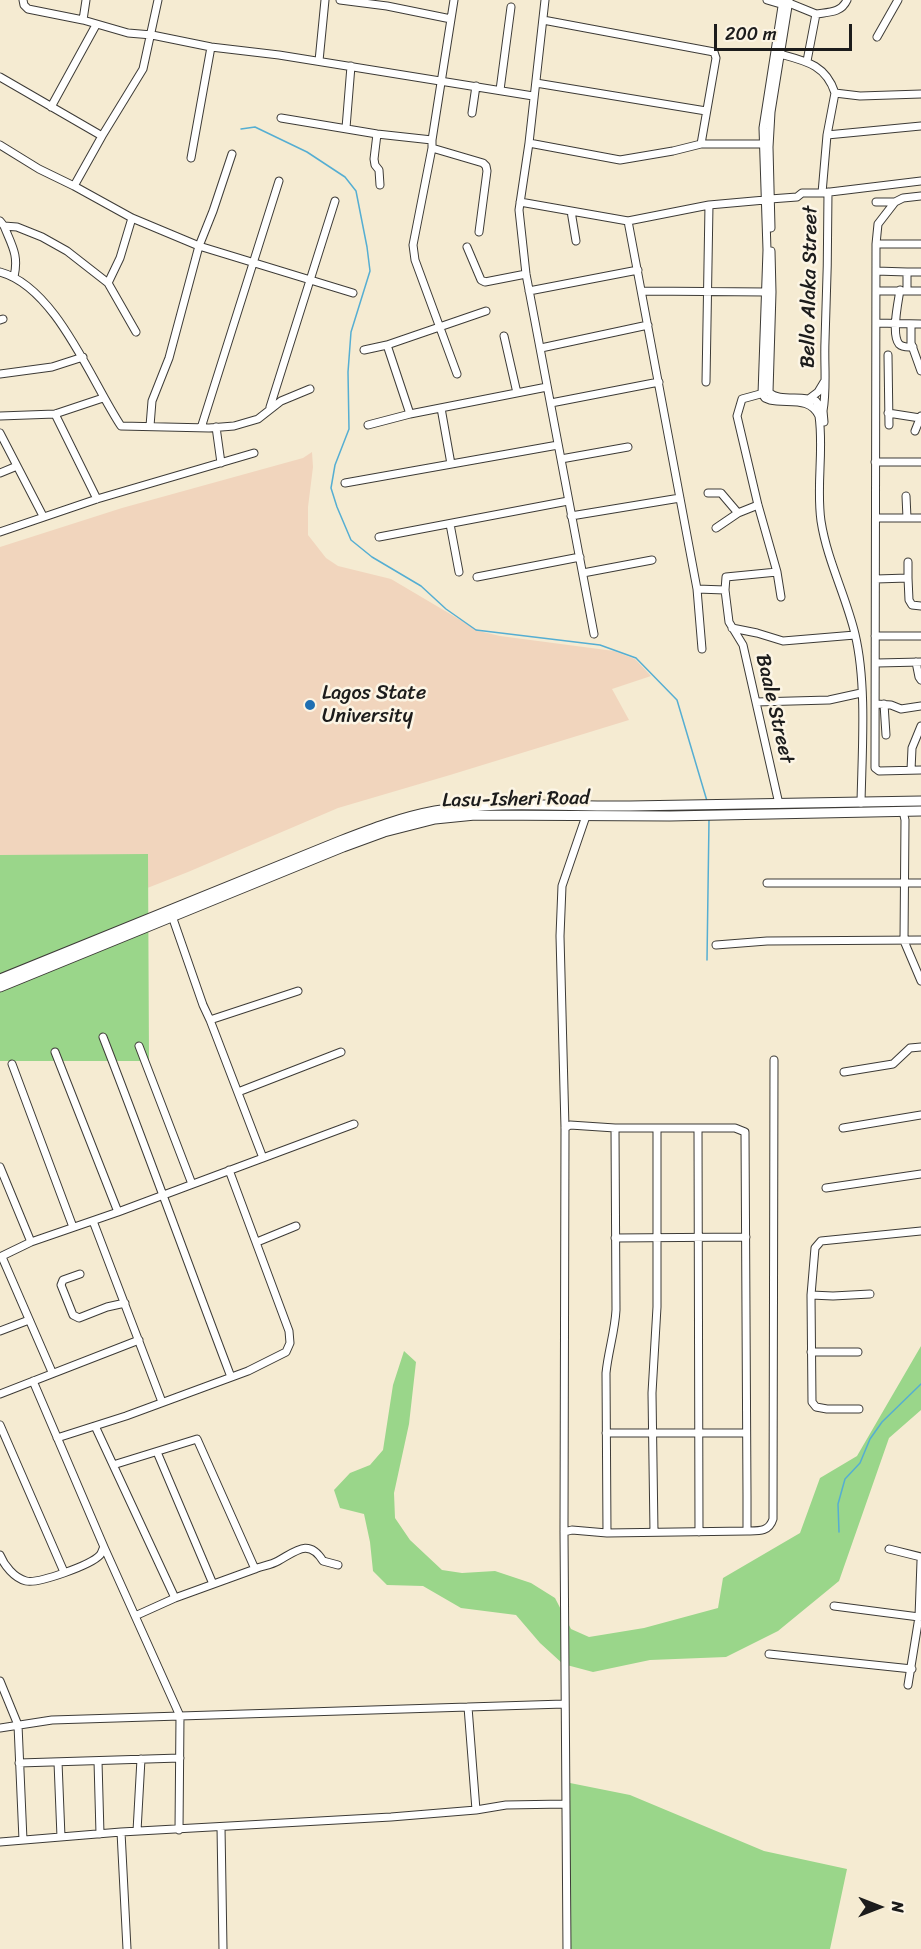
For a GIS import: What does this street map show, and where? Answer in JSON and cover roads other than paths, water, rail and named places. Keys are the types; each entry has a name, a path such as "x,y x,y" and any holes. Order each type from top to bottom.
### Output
{"main road":[{"name":"Lasu-Isheri Road","path":"0,987 360,840 435,819 487,814 586,816 779,804 921,801"},
{"name":"Lasu-Isheri Road","path":"0,979 340,841 376,827 419,815 474,807 921,811"}],"street":[{"path":"23,0 28,9 83,20 128,33 152,34 211,47 319,61 533,96"},
{"path":"83,20 86,0"},
{"path":"74,186 143,69 158,0"},
{"path":"319,61 325,0"},
{"path":"340,0 387,6 451,19"},
{"path":"454,0 432,144 413,245 415,260 457,374"},
{"path":"545,0 520,202 526,274 594,634"},
{"path":"767,0 786,2 816,14 838,11 844,7 847,0"},
{"path":"877,38 898,0"},
{"path":"786,2 768,147 765,398 807,403 815,408 819,416 821,519 829,555 859,654 862,803"},
{"path":"765,393 772,292 763,144 765,112 786,2"},
{"path":"501,90 511,6"},
{"path":"807,61 816,14"},
{"path":"543,20 714,52 716,58 701,144"},
{"path":"51,107 96,25"},
{"path":"191,158 211,47"},
{"path":"780,54 807,61 817,67 832,83 835,93 860,96 921,94"},
{"path":"346,128 351,66"},
{"path":"0,77 102,136"},
{"path":"536,83 706,111"},
{"path":"472,113 476,86"},
{"name":"Bello Alaka Street","path":"835,93 827,135 825,192 829,265 823,411 823,503 828,538 855,621 862,653 865,704 862,803"},
{"path":"281,118 432,144 483,163 486,166 479,232"},
{"path":"827,135 921,126"},
{"path":"377,134 374,159 379,170 380,185"},
{"path":"529,143 620,160 701,144 763,144"},
{"path":"0,145 39,169 132,218 199,246 353,293"},
{"path":"150,426 150,407 169,358 199,246 232,154"},
{"path":"201,428 279,181"},
{"path":"520,202 628,222 709,205 797,197 802,193 921,181"},
{"path":"921,196 903,198 895,202 878,224 875,394 875,636 880,704 877,771 921,770"},
{"path":"269,408 335,201"},
{"path":"876,202 895,202"},
{"path":"706,382 709,205"},
{"path":"571,211 576,241"},
{"path":"108,283 120,258 132,218"},
{"path":"628,222 697,589 702,649"},
{"path":"2,224 42,237 67,251 108,283 136,332"},
{"path":"2,224 15,254 14,277"},
{"path":"876,244 921,244"},
{"path":"467,247 481,280 485,282 526,274"},
{"path":"529,291 638,270"},
{"path":"876,271 921,272"},
{"path":"0,272 14,277 43,301 83,357 103,398 121,426 201,428 234,426 258,419 269,408 310,389"},
{"path":"907,272 895,323 897,342 902,346 913,347"},
{"path":"642,291 766,292"},
{"path":"876,291 921,291"},
{"path":"364,350 387,345 486,311"},
{"path":"876,323 921,324"},
{"path":"911,324 911,343 921,371"},
{"path":"541,348 648,326"},
{"path":"504,336 517,393"},
{"path":"387,345 410,414"},
{"path":"888,355 889,425"},
{"path":"0,374 52,367 83,357"},
{"path":"551,403 659,382"},
{"name":"Bello Alaka Street","path":"810,398 818,392 824,382"},
{"path":"368,425 410,414 547,387"},
{"path":"781,597 777,572 737,416 742,399 765,393 778,397 810,398 816,401 823,411"},
{"path":"875,394 888,394"},
{"path":"0,416 55,414 103,398"},
{"path":"441,408 451,464"},
{"path":"888,412 920,417 915,431"},
{"path":"55,414 97,499"},
{"path":"216,428 221,463"},
{"path":"0,433 43,516"},
{"path":"345,483 558,445"},
{"path":"561,459 628,447"},
{"path":"0,532 97,499 254,453"},
{"path":"875,462 921,462"},
{"path":"0,473 17,466"},
{"path":"708,493 722,493 738,513"},
{"path":"906,496 907,518"},
{"path":"571,516 680,498"},
{"path":"379,537 568,501"},
{"path":"716,528 738,513 758,505"},
{"path":"876,518 921,518"},
{"path":"450,524 459,572"},
{"path":"477,577 580,557"},
{"path":"583,573 651,560"},
{"path":"908,562 909,600 912,605 921,606"},
{"path":"697,589 725,590 726,577 777,572"},
{"path":"876,579 908,578"},
{"name":"Baale Street","path":"725,590 729,622 743,645 779,804"},
{"path":"732,628 783,641 855,635"},
{"path":"875,636 921,636"},
{"path":"877,663 918,662 917,670 921,680"},
{"path":"756,702 828,700 861,693"},
{"path":"880,704 901,709 921,706"},
{"path":"880,704 886,735"},
{"path":"911,770 912,748 921,726"},
{"path":"903,811 905,820 903,941 921,981"},
{"path":"567,1949 564,1704 565,1128 560,906 562,886 586,816"},
{"path":"767,883 921,884"},
{"path":"172,916 203,1005 263,1158"},
{"path":"716,945 767,941 921,940"},
{"path":"210,1020 298,991"},
{"path":"103,1037 146,1146 162,1195 231,1377"},
{"path":"140,1046 192,1184"},
{"path":"844,1072 893,1064 910,1048 921,1047"},
{"path":"55,1052 118,1212"},
{"path":"238,1092 341,1052"},
{"path":"564,1532 572,1530 607,1533 747,1531 768,1528 773,1519 774,1060"},
{"path":"12,1064 74,1227"},
{"path":"843,1128 921,1115"},
{"path":"52,1372 1,1257 31,1242 354,1124"},
{"path":"565,1128 570,1125 615,1128 735,1128 745,1132 747,1531"},
{"path":"607,1533 607,1360 615,1329 616,1310 615,1128"},
{"path":"654,1532 653,1382 657,1307 657,1128"},
{"path":"699,1128 699,1532"},
{"path":"0,1167 31,1242"},
{"path":"57,1438 248,1371 286,1352 290,1342 289,1331 229,1170"},
{"path":"826,1188 921,1174"},
{"path":"93,1221 162,1402"},
{"path":"257,1242 296,1226"},
{"path":"859,1409 827,1409 814,1405 811,1294 815,1248 821,1241 921,1231"},
{"path":"615,1238 746,1237"},
{"path":"80,1274 63,1280 61,1285 73,1315 79,1318 125,1303"},
{"path":"811,1294 833,1296 870,1294"},
{"path":"0,1331 29,1320"},
{"path":"0,1394 139,1340"},
{"path":"811,1353 858,1352"},
{"path":"33,1381 180,1716 179,1830"},
{"path":"0,1425 64,1572"},
{"path":"95,1426 175,1598"},
{"path":"606,1433 746,1432"},
{"path":"113,1465 197,1439 255,1569"},
{"path":"157,1452 213,1584"},
{"path":"0,1555 14,1575 24,1581 36,1582 80,1566 99,1556 104,1547"},
{"path":"135,1616 175,1598 276,1562 294,1550 310,1548 318,1551 323,1561 338,1565"},
{"path":"889,1549 921,1559 919,1617 909,1685"},
{"path":"834,1606 919,1617"},
{"path":"769,1654 912,1669"},
{"path":"0,1682 18,1725 23,1840"},
{"path":"0,1728 52,1720 564,1704"},
{"path":"468,1707 476,1810"},
{"path":"20,1764 180,1758"},
{"path":"137,1831 141,1759"},
{"path":"98,1761 100,1834"},
{"path":"58,1762 61,1837"},
{"path":"0,1842 121,1832 476,1810 506,1805 565,1804"},
{"path":"221,1827 223,1949"},
{"path":"121,1832 128,1949"}],"waterway":[{"path":"241,129 255,127 307,152 345,177 356,191 370,271 351,332 348,372 349,429 335,465 331,488 351,540 372,557 421,586 446,609 476,630 600,645 636,658 677,700 707,801"},
{"path":"707,960 709,820"},
{"path":"839,1532 838,1504 845,1479 860,1463 870,1439 882,1422 921,1384"}],"place":[{"name":"Lagos State University","path":"310,705"}]}
